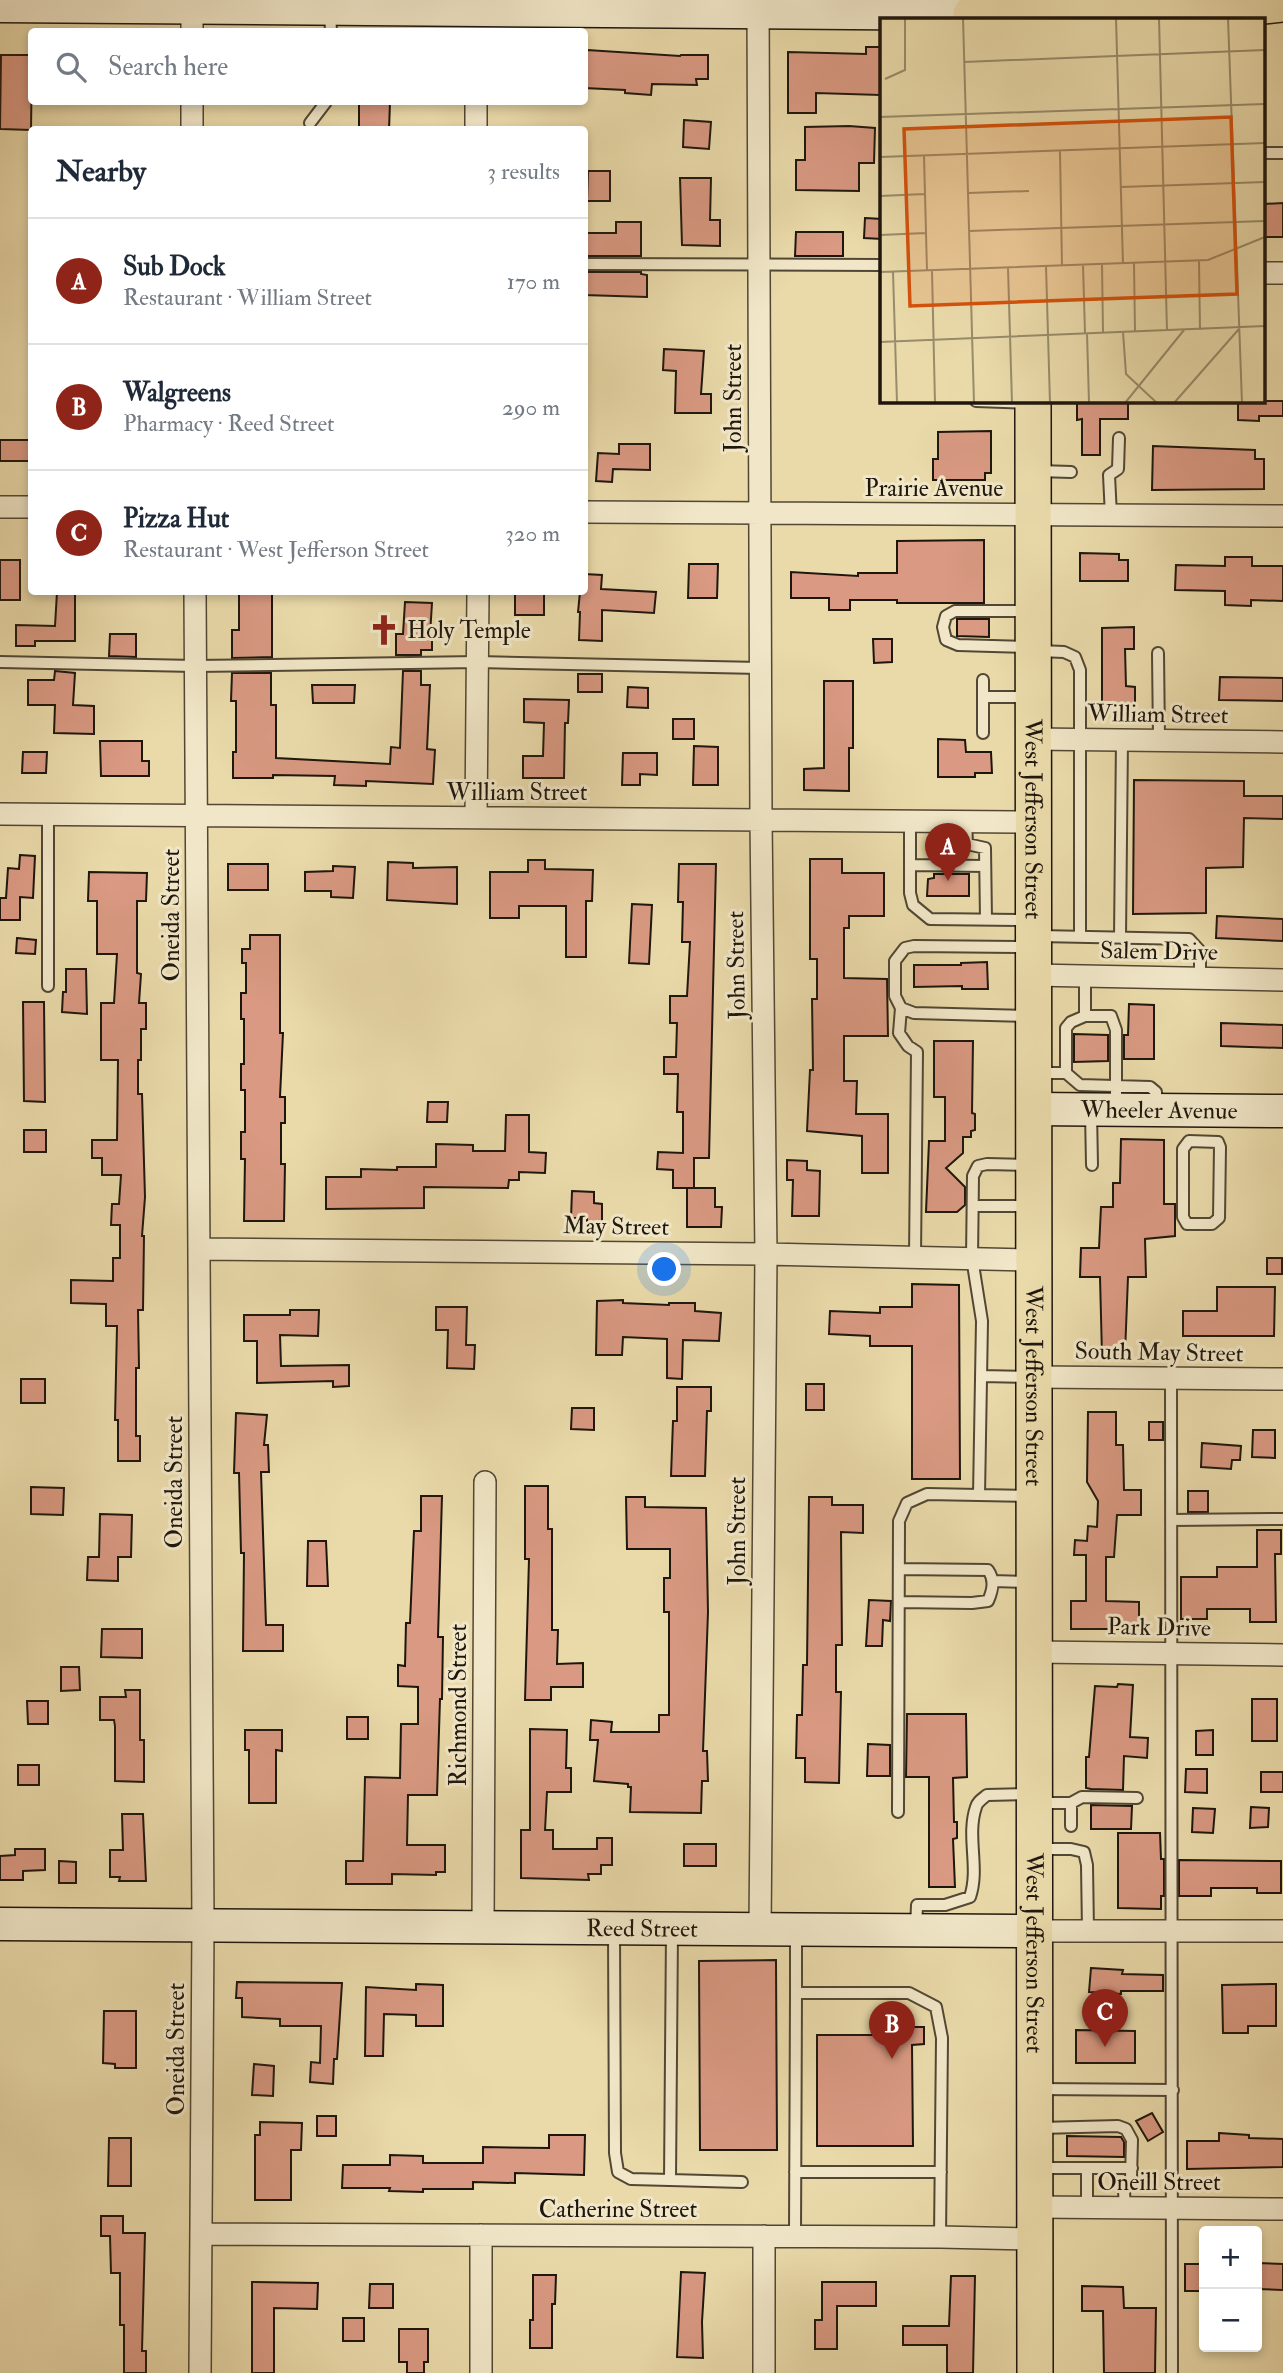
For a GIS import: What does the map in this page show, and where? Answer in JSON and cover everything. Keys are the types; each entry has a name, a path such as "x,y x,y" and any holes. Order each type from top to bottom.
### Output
{"main road":[{"path":"970,11 1070,16 1145,15 1283,4"},
{"name":"West Jefferson Street","path":"1033,402 1033,945 1047,1026 1050,1073 1033,1109 1035,2373"}],"street":[{"path":"0,6 46,3 330,20 758,6 904,16 970,11"},
{"name":"John Street","path":"758,6 761,820 766,1254 760,1929"},
{"path":"192,105 192,126"},
{"path":"476,105 476,126"},
{"path":"0,507 28,507"},
{"name":"Prairie Avenue","path":"588,512 1283,516"},
{"name":"Oneida Street","path":"195,595 202,1925 200,2373"},
{"path":"476,817 478,595"},
{"name":"William Street","path":"1033,739 1283,742"},
{"name":"William Street","path":"0,814 1033,822"},
{"name":"Salem Drive","path":"1033,945 1085,976 1283,980"},
{"name":"Wheeler Avenue","path":"1033,1109 1108,1102 1156,1110 1199,1126 1283,1111"},
{"name":"May Street","path":"199,1249 766,1254 1034,1260"},
{"name":"South May Street","path":"1034,1377 1283,1379"},
{"name":"Richmond Street","path":"483,1927 485,1482"},
{"name":"Park Drive","path":"1034,1653 1283,1655"},
{"name":"Reed Street","path":"0,1924 1283,1931"},
{"name":"Oneill Street","path":"1035,2223 1087,2208 1283,2209"},
{"name":"Catherine Street","path":"201,2234 940,2237 1035,2223"},
{"path":"481,2235 481,2373"},
{"path":"764,2236 764,2373"}],"lane":[{"path":"310,123 324,105"},
{"path":"588,264 880,265"},
{"path":"1111,516 1109,475 1118,469 1119,438"},
{"path":"1033,471 1072,472"},
{"path":"1033,611 955,611 946,616 943,627 946,640 958,645 1064,652 1075,657 1080,670 1080,937"},
{"path":"1158,653 1160,740"},
{"path":"0,662 195,666 478,662 761,668"},
{"path":"983,680 983,733"},
{"path":"983,696 1033,697"},
{"path":"1120,938 1122,739"},
{"path":"48,814 48,986"},
{"path":"911,821 910,893 913,905 930,919 986,920 1033,945"},
{"path":"966,821 967,844 985,848 986,920"},
{"path":"910,865 985,866"},
{"path":"915,1257 917,1052 908,1046 899,1033 901,1008 895,996 895,961 905,948 1033,945 1080,937 1189,939 1200,951 1200,978"},
{"path":"1085,976 1085,1016"},
{"path":"901,1008 914,1013 1047,1026 1085,1016 1111,1017 1116,1030 1108,1102 1092,1165"},
{"path":"1050,1073 1080,1085 1108,1102"},
{"path":"1199,1126 1218,1142 1220,1147 1219,1218 1212,1224 1186,1224 1183,1217 1183,1149 1199,1126"},
{"path":"979,1495 982,1321 972,1258 973,1176 978,1166 987,1164 1034,1165"},
{"path":"973,1206 1034,1206"},
{"path":"981,1376 1034,1377"},
{"path":"1171,1378 1172,2373"},
{"path":"898,1812 899,1521 907,1503 927,1494 1034,1496"},
{"path":"1171,1520 1283,1520"},
{"path":"899,1569 989,1570 993,1576 993,1591 988,1601 899,1602"},
{"path":"993,1581 1034,1583"},
{"path":"916,1930 917,1905 945,1905 970,1897 975,1882 976,1805 986,1795 1072,1803 1082,1797 1137,1798"},
{"path":"1071,1826 1072,1803"},
{"path":"1035,1849 1072,1849 1084,1852 1087,1865 1087,1930"},
{"path":"614,1928 615,2153 618,2172 631,2179 742,2182"},
{"path":"670,2180 672,1928"},
{"path":"795,2236 796,1929"},
{"path":"796,1993 909,1993 936,2007 942,2038 940,2237"},
{"path":"1035,2089 1173,2090"},
{"path":"1035,2128 1118,2126 1126,2129 1132,2140 1132,2168 1131,2178 1124,2191 1125,2208"},
{"path":"1035,2168 1132,2168"},
{"path":"1087,2168 1087,2208"},
{"path":"795,2172 941,2172"}],"building":[{"path":"866,47 880,47 880,95 816,93 816,113 788,113 788,52 866,54"},
{"path":"588,50 680,56 708,55 708,79 696,79 697,85 652,84 651,95 625,93 625,90 588,88"},
{"path":"1,55 28,55 28,105 31,105 31,126 28,126 28,130 0,129"},
{"path":"359,105 390,105 389,126 359,126"},
{"path":"684,120 711,122 709,149 683,147"},
{"path":"805,127 875,128 874,163 859,163 859,191 796,190 796,160 805,160"},
{"path":"588,171 610,171 610,201 588,201"},
{"path":"680,178 711,178 710,220 720,220 720,246 682,245"},
{"path":"1283,203 1283,237 1266,237 1266,204"},
{"path":"865,218 880,219 880,239 864,238"},
{"path":"616,222 641,222 641,256 588,256 588,233 616,233"},
{"path":"796,232 843,232 843,256 795,256"},
{"path":"588,272 641,272 647,275 647,297 588,295"},
{"path":"664,349 704,351 701,394 711,394 711,413 675,413 676,371 663,370"},
{"path":"1283,401 1283,416 1259,416 1259,421 1238,420 1238,402"},
{"path":"1077,402 1128,402 1128,419 1100,419 1100,455 1082,455 1082,419 1077,420"},
{"path":"991,431 991,473 985,473 985,480 933,480 933,459 938,459 938,432"},
{"path":"0,440 28,440 28,461 0,461"},
{"path":"619,444 650,444 650,470 613,469 612,482 596,481 598,453 619,454"},
{"path":"1153,446 1255,450 1255,459 1264,459 1264,489 1152,490"},
{"path":"984,540 984,603 850,600 850,610 829,610 829,598 791,598 791,572 858,576 858,573 897,573 897,541"},
{"path":"1080,553 1119,554 1119,560 1128,560 1128,581 1080,581"},
{"path":"1225,557 1252,557 1252,566 1283,566 1283,601 1251,600 1251,606 1225,605 1225,591 1175,590 1176,565 1225,566"},
{"path":"0,560 20,560 20,600 0,600"},
{"path":"689,564 718,564 717,598 688,598"},
{"path":"588,574 602,575 601,589 656,592 654,613 602,610 602,641 579,640 580,595 588,595"},
{"path":"57,595 75,595 75,641 35,641 35,646 16,646 16,625 55,626"},
{"path":"239,595 272,595 272,657 232,658 232,630 239,630"},
{"path":"515,595 544,595 544,615 515,615"},
{"path":"405,602 432,603 432,650 421,650 421,655 396,655 396,634 403,634"},
{"path":"957,619 989,619 989,637 957,636"},
{"path":"1134,627 1134,649 1125,649 1126,686 1135,687 1135,703 1102,703 1102,628"},
{"path":"110,634 136,634 136,657 109,656"},
{"path":"873,639 892,639 892,662 874,663"},
{"path":"55,671 75,673 73,705 94,706 94,734 54,733 55,705 28,705 28,680 54,680"},
{"path":"403,671 421,671 421,685 430,685 427,749 435,750 433,784 366,781 366,786 334,785 335,776 273,775 273,778 233,778 236,701 231,701 232,673 271,673 271,705 276,705 276,758 390,764 391,747 400,748"},
{"path":"578,674 602,674 602,692 578,692"},
{"path":"1220,677 1283,678 1283,701 1219,700"},
{"path":"824,681 853,681 853,748 849,748 849,791 804,790 804,769 824,768"},
{"path":"312,685 355,685 354,703 313,703"},
{"path":"628,687 648,688 648,708 627,707"},
{"path":"524,699 569,700 568,723 565,723 564,778 523,778 523,756 543,756 544,723 524,722"},
{"path":"673,719 694,719 694,739 673,739"},
{"path":"938,739 965,740 966,752 991,752 992,773 975,773 975,777 938,777"},
{"path":"100,741 142,741 142,761 149,761 149,776 101,776"},
{"path":"694,746 718,747 718,785 693,785"},
{"path":"23,752 47,752 46,773 22,773"},
{"path":"623,753 657,753 657,775 640,774 640,785 622,785"},
{"path":"1134,780 1244,781 1244,796 1283,796 1283,819 1244,818 1243,867 1206,868 1206,913 1133,914"},
{"path":"20,855 35,856 33,898 20,897 20,920 0,920 0,898 6,898 8,868 19,869"},
{"path":"810,859 842,859 842,873 884,873 884,916 849,916 849,928 844,928 844,978 887,979 888,1036 844,1036 844,1081 857,1081 856,1114 888,1114 888,1173 862,1173 862,1136 807,1131 810,1070 813,1070 812,999 817,999 817,959 810,959"},
{"path":"528,860 545,860 545,869 593,870 592,901 586,901 586,957 566,957 566,906 519,906 519,918 490,918 490,872 528,872"},
{"path":"388,862 413,863 413,868 457,867 457,904 387,900"},
{"path":"228,864 268,864 268,890 228,890"},
{"path":"679,864 716,864 709,1158 694,1158 694,1188 673,1188 673,1170 657,1169 658,1152 683,1153 683,1112 677,1112 678,1074 664,1074 664,1057 676,1057 677,1023 670,1023 670,996 687,996 690,942 682,942 683,902 678,902"},
{"path":"333,866 355,867 353,898 331,897 331,891 305,891 305,872 333,871"},
{"path":"89,872 147,873 146,901 137,901 137,973 141,974 139,1003 146,1003 146,1029 141,1029 141,1060 138,1060 138,1094 142,1094 145,1197 142,1236 143,1310 138,1310 139,1368 136,1368 136,1436 140,1436 140,1461 118,1461 118,1420 115,1420 117,1326 106,1326 106,1304 71,1303 71,1280 113,1281 113,1258 120,1258 120,1225 111,1225 112,1204 119,1204 121,1175 102,1175 102,1158 92,1158 92,1140 117,1140 118,1060 101,1060 101,1003 114,1003 117,954 97,954 97,901 88,901"},
{"path":"934,874 969,874 969,896 927,896 928,879 934,878"},
{"path":"632,904 652,905 649,964 629,963"},
{"path":"1217,916 1283,919 1283,941 1216,938"},
{"path":"250,935 280,935 280,1033 283,1033 280,1097 285,1097 285,1123 281,1123 281,1164 285,1164 284,1221 244,1221 245,1159 241,1159 241,1132 245,1132 245,1090 241,1090 244,1019 241,1019 241,993 246,993 246,963 242,963 242,949 250,949"},
{"path":"17,938 36,940 35,954 16,953"},
{"path":"987,962 988,989 962,989 962,986 914,987 914,965"},
{"path":"66,969 86,969 87,1014 62,1012 63,992 66,992"},
{"path":"23,1002 44,1002 45,1102 24,1101"},
{"path":"1129,1004 1154,1005 1154,1059 1124,1059 1124,1035 1128,1035"},
{"path":"1221,1023 1283,1025 1283,1048 1221,1046"},
{"path":"1074,1034 1108,1035 1108,1061 1074,1062"},
{"path":"934,1041 973,1041 972,1113 975,1114 975,1130 971,1131 971,1137 963,1137 963,1153 946,1168 965,1187 965,1205 957,1212 926,1212 929,1141 945,1141 945,1097 934,1097"},
{"path":"428,1102 448,1102 447,1122 427,1122"},
{"path":"506,1115 529,1115 529,1152 546,1153 545,1173 519,1172 519,1180 509,1180 508,1188 424,1187 424,1208 326,1209 326,1177 361,1177 361,1169 436,1167 436,1144 473,1145 473,1151 505,1151"},
{"path":"24,1130 46,1130 46,1152 24,1152"},
{"path":"1121,1139 1164,1140 1164,1204 1175,1204 1175,1236 1145,1239 1146,1277 1128,1277 1125,1354 1102,1355 1100,1277 1080,1277 1081,1248 1099,1248 1101,1207 1113,1207 1113,1183 1120,1183"},
{"path":"787,1160 807,1161 807,1170 820,1171 819,1216 792,1216 793,1180 787,1180"},
{"path":"687,1188 715,1188 715,1207 722,1207 721,1227 687,1227"},
{"path":"572,1191 594,1192 594,1203 602,1204 602,1223 587,1223 587,1218 571,1218"},
{"path":"1267,1258 1282,1258 1282,1274 1267,1274"},
{"path":"912,1284 959,1285 960,1479 912,1479 912,1346 870,1346 870,1336 829,1334 830,1311 880,1313 880,1307 912,1307"},
{"path":"1217,1287 1275,1287 1274,1336 1183,1336 1183,1311 1217,1311"},
{"path":"623,1300 623,1303 669,1305 695,1303 695,1311 721,1313 719,1341 683,1340 682,1379 667,1378 667,1339 623,1337 622,1355 596,1355 597,1301"},
{"path":"436,1307 467,1307 466,1345 475,1345 474,1369 447,1368 448,1330 436,1330"},
{"path":"290,1310 319,1310 318,1336 280,1335 281,1366 349,1365 349,1386 333,1387 333,1381 257,1383 257,1341 244,1341 244,1315 290,1315"},
{"path":"21,1379 45,1379 45,1403 21,1403"},
{"path":"806,1384 824,1384 824,1410 806,1410"},
{"path":"677,1387 711,1387 711,1411 707,1411 705,1476 671,1476 673,1421 677,1421"},
{"path":"572,1408 594,1408 594,1430 571,1429"},
{"path":"1088,1412 1116,1412 1116,1445 1123,1445 1124,1490 1141,1490 1141,1515 1117,1515 1114,1557 1106,1557 1106,1601 1139,1602 1139,1629 1071,1629 1071,1601 1086,1601 1086,1555 1074,1555 1075,1540 1087,1541 1088,1526 1097,1527 1098,1501 1087,1482"},
{"path":"236,1413 267,1415 264,1445 268,1445 269,1472 261,1472 266,1625 283,1625 283,1651 243,1651 244,1553 241,1553 239,1473 234,1473"},
{"path":"1149,1422 1163,1422 1163,1440 1149,1440"},
{"path":"1253,1430 1275,1430 1275,1458 1252,1457"},
{"path":"1202,1443 1241,1446 1240,1460 1232,1460 1231,1469 1201,1467"},
{"path":"525,1486 548,1486 548,1529 552,1529 552,1630 558,1630 557,1664 583,1663 583,1687 551,1687 551,1700 525,1700 529,1559 525,1559"},
{"path":"31,1487 64,1488 63,1515 31,1514"},
{"path":"1188,1491 1208,1491 1208,1512 1188,1512"},
{"path":"421,1496 442,1496 438,1637 443,1637 442,1699 437,1795 408,1795 407,1845 445,1845 445,1872 436,1872 436,1875 392,1874 392,1884 346,1884 346,1861 363,1861 365,1777 400,1778 401,1724 418,1724 418,1687 398,1686 398,1665 405,1666 406,1623 410,1623 414,1531 421,1531"},
{"path":"626,1497 645,1497 645,1507 706,1508 708,1612 703,1751 707,1751 708,1781 702,1781 701,1813 630,1812 631,1787 628,1787 628,1784 594,1781 598,1740 590,1740 591,1720 612,1722 611,1732 659,1732 659,1715 669,1715 669,1612 664,1612 664,1578 670,1578 670,1549 627,1549"},
{"path":"809,1497 832,1497 832,1505 863,1505 863,1533 841,1532 842,1645 836,1645 836,1692 841,1692 839,1783 805,1782 805,1758 796,1758 797,1715 802,1715 803,1665 807,1665"},
{"path":"100,1514 132,1515 131,1557 118,1557 118,1581 87,1580 88,1557 99,1557"},
{"path":"1257,1530 1281,1530 1281,1554 1275,1554 1276,1622 1250,1622 1250,1609 1207,1609 1207,1619 1181,1619 1181,1577 1217,1577 1217,1567 1257,1567"},
{"path":"308,1541 326,1541 328,1586 307,1586"},
{"path":"869,1600 891,1601 890,1621 883,1620 882,1646 866,1646"},
{"path":"102,1629 142,1629 142,1658 101,1657"},
{"path":"61,1667 79,1667 80,1690 61,1691"},
{"path":"1118,1684 1133,1685 1130,1737 1148,1738 1147,1758 1124,1756 1123,1790 1086,1788 1086,1757 1089,1757 1095,1686 1117,1687"},
{"path":"125,1690 140,1690 140,1740 144,1740 144,1782 115,1781 114,1720 100,1720 100,1697 126,1697"},
{"path":"1252,1699 1277,1699 1277,1741 1252,1741"},
{"path":"27,1701 48,1701 48,1724 28,1724"},
{"path":"907,1714 966,1714 967,1777 953,1778 954,1822 957,1822 957,1838 953,1839 955,1887 929,1887 929,1777 906,1777"},
{"path":"347,1717 368,1717 368,1739 347,1739"},
{"path":"530,1729 567,1730 566,1768 571,1768 571,1792 547,1792 545,1830 553,1830 553,1849 597,1849 597,1838 612,1838 612,1865 601,1865 601,1874 588,1874 589,1880 521,1878 521,1830 530,1830"},
{"path":"245,1730 282,1730 282,1751 276,1750 276,1803 249,1803 249,1750 245,1750"},
{"path":"1213,1730 1213,1755 1196,1755 1196,1731"},
{"path":"868,1744 890,1745 890,1776 867,1776"},
{"path":"18,1765 39,1765 39,1785 18,1785"},
{"path":"1186,1769 1207,1769 1207,1793 1185,1792"},
{"path":"1261,1772 1283,1772 1283,1792 1261,1792"},
{"path":"1091,1805 1132,1806 1131,1829 1091,1829"},
{"path":"1251,1807 1269,1808 1268,1827 1250,1828"},
{"path":"1193,1808 1215,1809 1213,1833 1192,1832"},
{"path":"122,1814 143,1814 146,1881 119,1881 120,1877 110,1877 110,1850 123,1850"},
{"path":"1118,1833 1160,1833 1161,1859 1164,1859 1164,1896 1161,1896 1161,1909 1118,1908"},
{"path":"684,1844 716,1844 716,1866 684,1866"},
{"path":"15,1849 45,1849 45,1870 23,1871 23,1880 0,1880 0,1856 15,1855"},
{"path":"1179,1860 1281,1861 1281,1893 1257,1893 1257,1888 1211,1888 1211,1896 1179,1896"},
{"path":"59,1861 76,1862 76,1883 59,1883"},
{"path":"776,1960 777,2150 700,2150 699,1961"},
{"path":"1091,1968 1123,1970 1122,1974 1163,1975 1163,1991 1121,1991 1121,1994 1089,1992"},
{"path":"237,1982 342,1983 333,2084 310,2082 311,2062 320,2063 321,2026 280,2026 280,2019 242,2017 242,1998 236,1998"},
{"path":"416,1984 443,1985 443,2026 416,2026 416,2015 384,2014 383,2056 365,2056 366,1987 416,1990"},
{"path":"1276,1984 1276,2026 1248,2026 1248,2033 1223,2033 1222,1985"},
{"path":"104,2011 136,2011 136,2068 115,2068 115,2064 103,2063"},
{"path":"901,2027 924,2027 924,2044 912,2045 913,2146 817,2146 817,2035 901,2035"},
{"path":"1076,2030 1135,2031 1135,2063 1076,2063"},
{"path":"254,2064 274,2066 273,2096 252,2095"},
{"path":"1152,2113 1163,2132 1148,2141 1136,2121"},
{"path":"317,2116 336,2116 336,2136 317,2136"},
{"path":"260,2122 302,2123 301,2150 291,2150 291,2200 255,2200 255,2135 260,2135"},
{"path":"1219,2133 1249,2135 1249,2138 1283,2139 1283,2167 1187,2169 1187,2141 1219,2141"},
{"path":"549,2135 585,2135 584,2175 515,2173 515,2183 473,2182 473,2189 423,2189 423,2192 389,2191 390,2188 342,2188 343,2165 390,2165 390,2155 423,2156 423,2163 483,2163 483,2147 549,2148"},
{"path":"1067,2136 1121,2137 1124,2142 1124,2157 1067,2156"},
{"path":"109,2138 131,2138 131,2186 108,2186"},
{"path":"101,2216 123,2216 123,2233 145,2233 142,2351 146,2351 146,2373 124,2373 120,2273 111,2273 110,2236 101,2236"},
{"path":"1262,2263 1283,2264 1283,2290 1262,2289"},
{"path":"1185,2264 1199,2264 1199,2291 1185,2291"},
{"path":"681,2272 705,2273 703,2358 677,2357"},
{"path":"533,2275 556,2275 555,2304 552,2304 552,2348 530,2348"},
{"path":"951,2276 975,2276 973,2373 947,2373 947,2345 903,2345 903,2326 949,2326"},
{"path":"252,2282 318,2283 317,2309 274,2308 274,2373 252,2373"},
{"path":"822,2282 876,2282 876,2306 837,2306 837,2349 815,2349 815,2320 822,2320"},
{"path":"370,2284 393,2284 393,2308 369,2308"},
{"path":"1082,2286 1123,2287 1124,2308 1156,2308 1155,2373 1104,2373 1103,2311 1082,2311"},
{"path":"343,2318 364,2318 364,2341 343,2341"},
{"path":"399,2329 428,2329 428,2362 424,2362 424,2373 407,2373 407,2362 399,2362"}],"place":[{"name":"Holy Temple","path":"384,630"},
{"name":"Sub Dock","path":"948,881"},
{"name":"Pizza Hut","path":"1105,2047"},
{"name":"Walgreens","path":"892,2059"}]}
